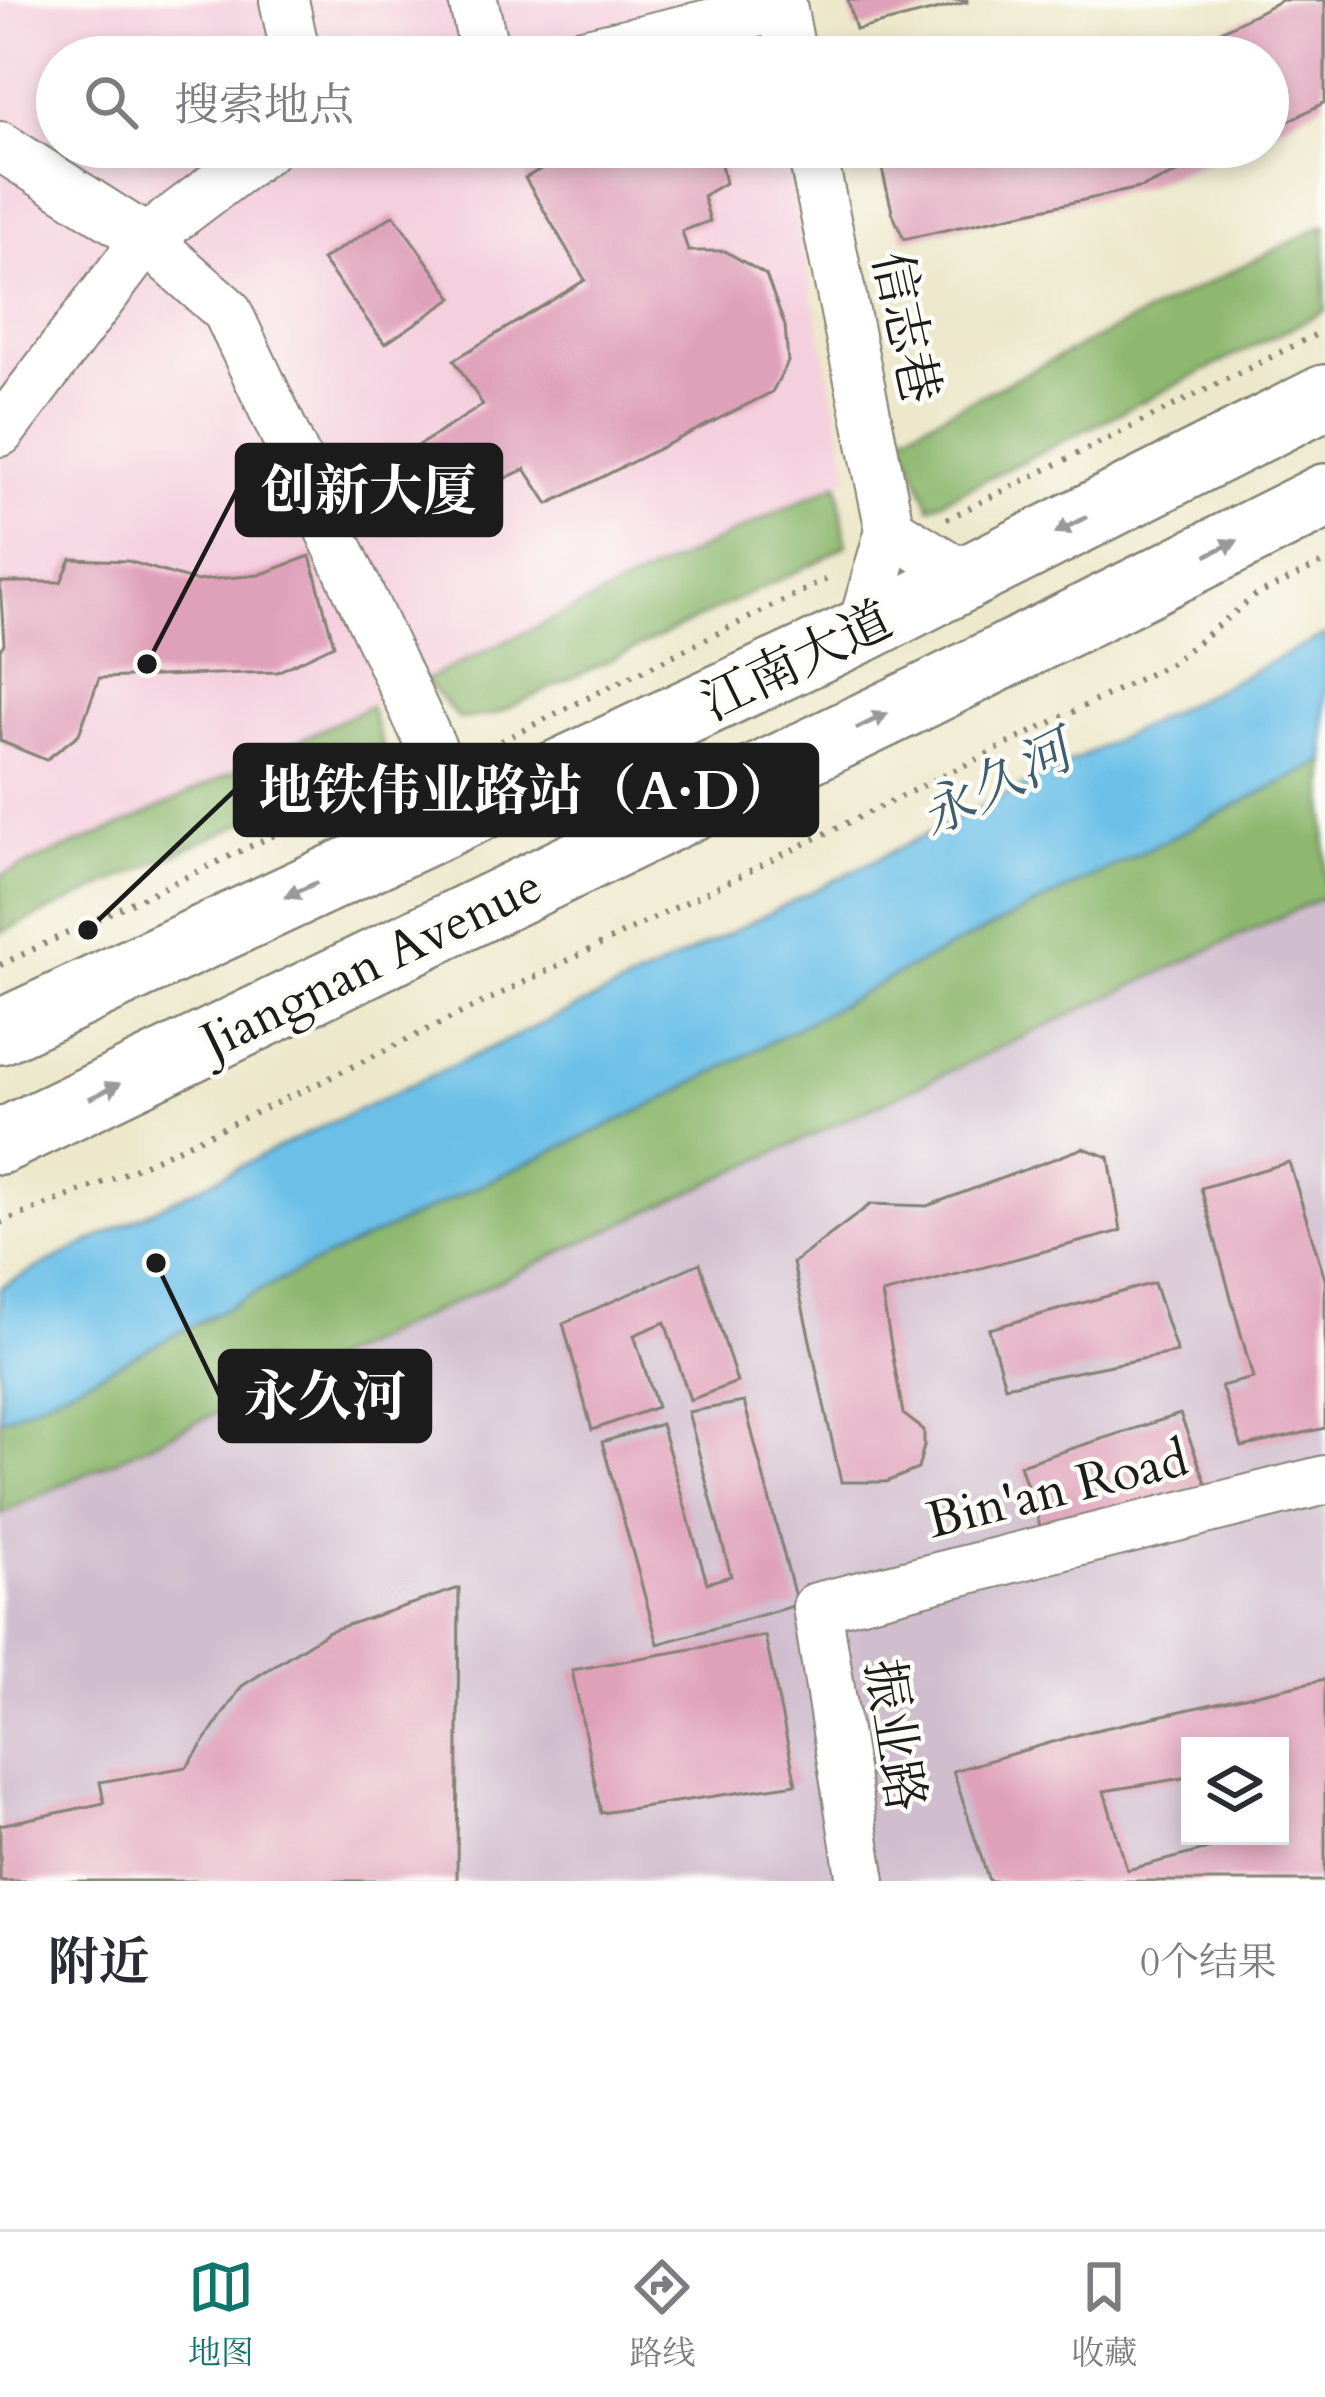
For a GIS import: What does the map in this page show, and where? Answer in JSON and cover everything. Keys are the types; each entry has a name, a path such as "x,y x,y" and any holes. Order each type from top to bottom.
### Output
{"main road":[{"name":"江南大道","path":"0,1032 862,631 1325,397"},
{"name":"Jiangnan Avenue","path":"0,1142 922,697 1325,496"}],"street":[{"path":"284,0 292,36"},
{"path":"473,0 481,36"},
{"path":"651,36 781,4 788,36"},
{"path":"0,146 146,239 227,310 439,763 521,790"},
{"path":"0,432 146,239 240,168"},
{"name":"信志巷","path":"815,168 894,539 862,631"},
{"path":"894,539 967,578"},
{"path":"367,859 439,763"},
{"name":"Bin'an Road","path":"817,1607 1325,1480"},
{"name":"振业路","path":"817,1607 862,1881"}],"path":[{"path":"439,763 495,743 894,539 1325,330"},
{"path":"0,1223 112,1179 311,1088 1170,664 1256,596 1325,562"},
{"path":"0,965 370,790"}],"shaded area":[{"path":"0,0 751,0 759,36 36,36 36,168 786,168 850,477 129,822 0,876"},
{"path":"1325,896 1325,1881 0,1881 0,1514"}],"green space":[{"path":"1325,225 1325,311 930,507 901,435"},
{"path":"838,483 846,545 823,559 494,715 459,719 425,680"},
{"path":"370,706 383,747 368,767 0,933 0,876 129,822"},
{"path":"1325,761 1325,896 0,1514 0,1420 304,1268 658,1102 907,969"}],"water":[{"path":"1325,635 1325,761 907,969 658,1102 304,1268 0,1420 0,1287 285,1144 631,982"}],"building":[{"path":"848,0 967,0 967,2 856,30"},
{"path":"1282,0 1325,0 1325,102 1289,121 1289,36 1211,36"},
{"path":"543,168 722,168 725,183 703,196 710,221 682,231 688,251 725,251 766,275 785,326 788,362 772,392 548,504 525,469 429,514 423,482 397,459 483,405 454,360 585,280 525,178"},
{"path":"882,168 1189,168 1143,187 904,239"},
{"path":"394,215 453,298 385,344 322,260"},
{"path":"310,556 334,645 277,672 99,678 79,734 46,760 0,741 0,649 4,644 0,582 61,582 71,559 128,561 195,581 259,575"},
{"path":"1083,1148 1109,1157 1121,1231 882,1294 903,1414 924,1430 924,1446 918,1469 886,1482 841,1482 793,1263 871,1204 927,1206"},
{"path":"1289,1162 1325,1279 1325,1428 1242,1447 1221,1386 1253,1378 1201,1188"},
{"path":"700,1263 737,1382 690,1400 665,1322 634,1335 657,1407 592,1430 563,1323"},
{"path":"1154,1283 1177,1352 1005,1386 989,1329"},
{"path":"744,1402 797,1605 658,1644 602,1442 661,1424 707,1583 731,1576 688,1412"},
{"path":"1180,1414 1208,1488 1041,1529 1020,1465"},
{"path":"459,1588 457,1881 0,1881 0,1825 104,1803 100,1782 187,1767 242,1686 329,1631"},
{"path":"765,1636 796,1784 601,1813 572,1670"},
{"path":"1325,1679 1325,1881 989,1881 953,1771 1087,1732"}],"place":[{"name":"创新大厦","path":"147,664"},
{"name":"地铁伟业路站（A·D）","path":"88,930"},
{"name":"永久河","path":"156,1263"}]}
